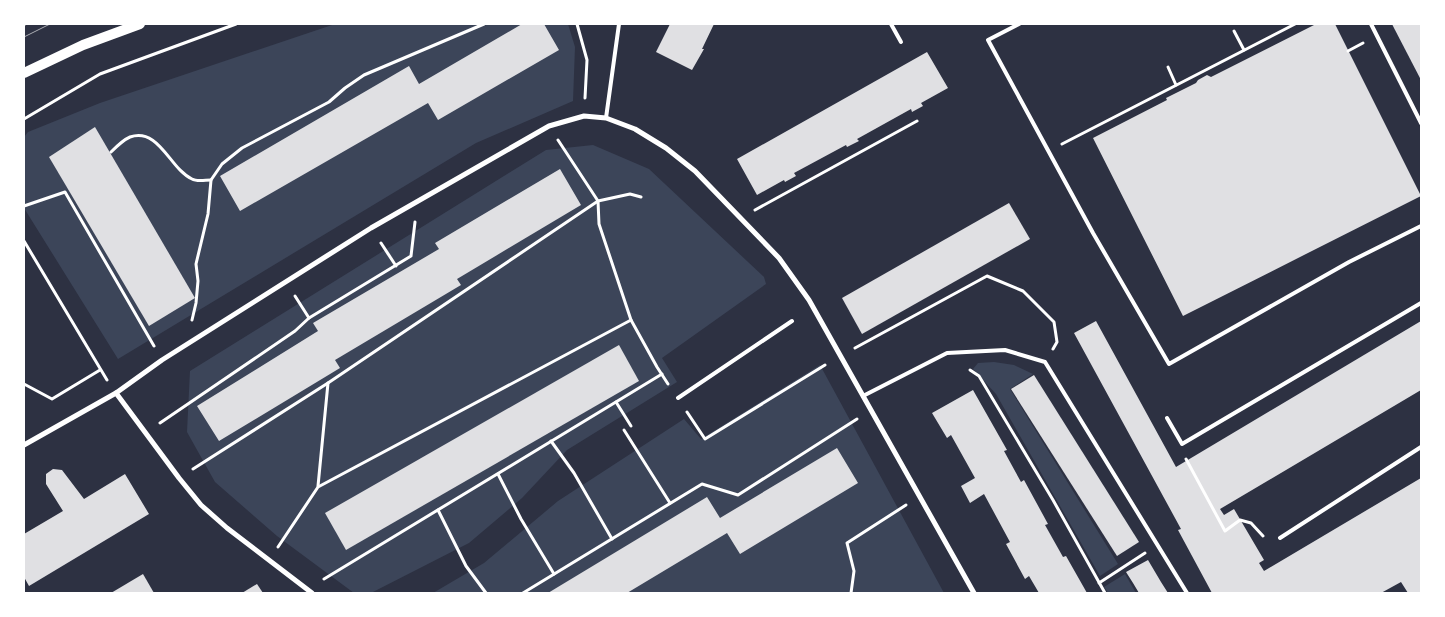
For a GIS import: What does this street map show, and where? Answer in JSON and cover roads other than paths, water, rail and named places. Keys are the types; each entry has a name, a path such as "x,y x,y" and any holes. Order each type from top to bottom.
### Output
{"main road":[{"path":"24,73 83,45 140,24"}],"street":[{"path":"24,445 116,393 185,345 371,228 549,126 584,116 606,118 635,129 666,148 696,171 779,258 809,300 974,593"},
{"path":"116,393 201,506 312,593"}],"lane":[{"path":"606,118 619,24"},
{"path":"891,24 901,42"},
{"path":"1019,24 988,40 1093,234 1169,364 1349,262 1421,226"},
{"path":"1371,24 1421,123"},
{"path":"1167,418 1182,444 1421,303"},
{"path":"678,398 792,321"},
{"path":"863,396 947,353 1005,350 1045,362 1187,593"},
{"path":"1280,538 1421,447"}],"tram line":[{"path":"24,37 50,24"}]}
